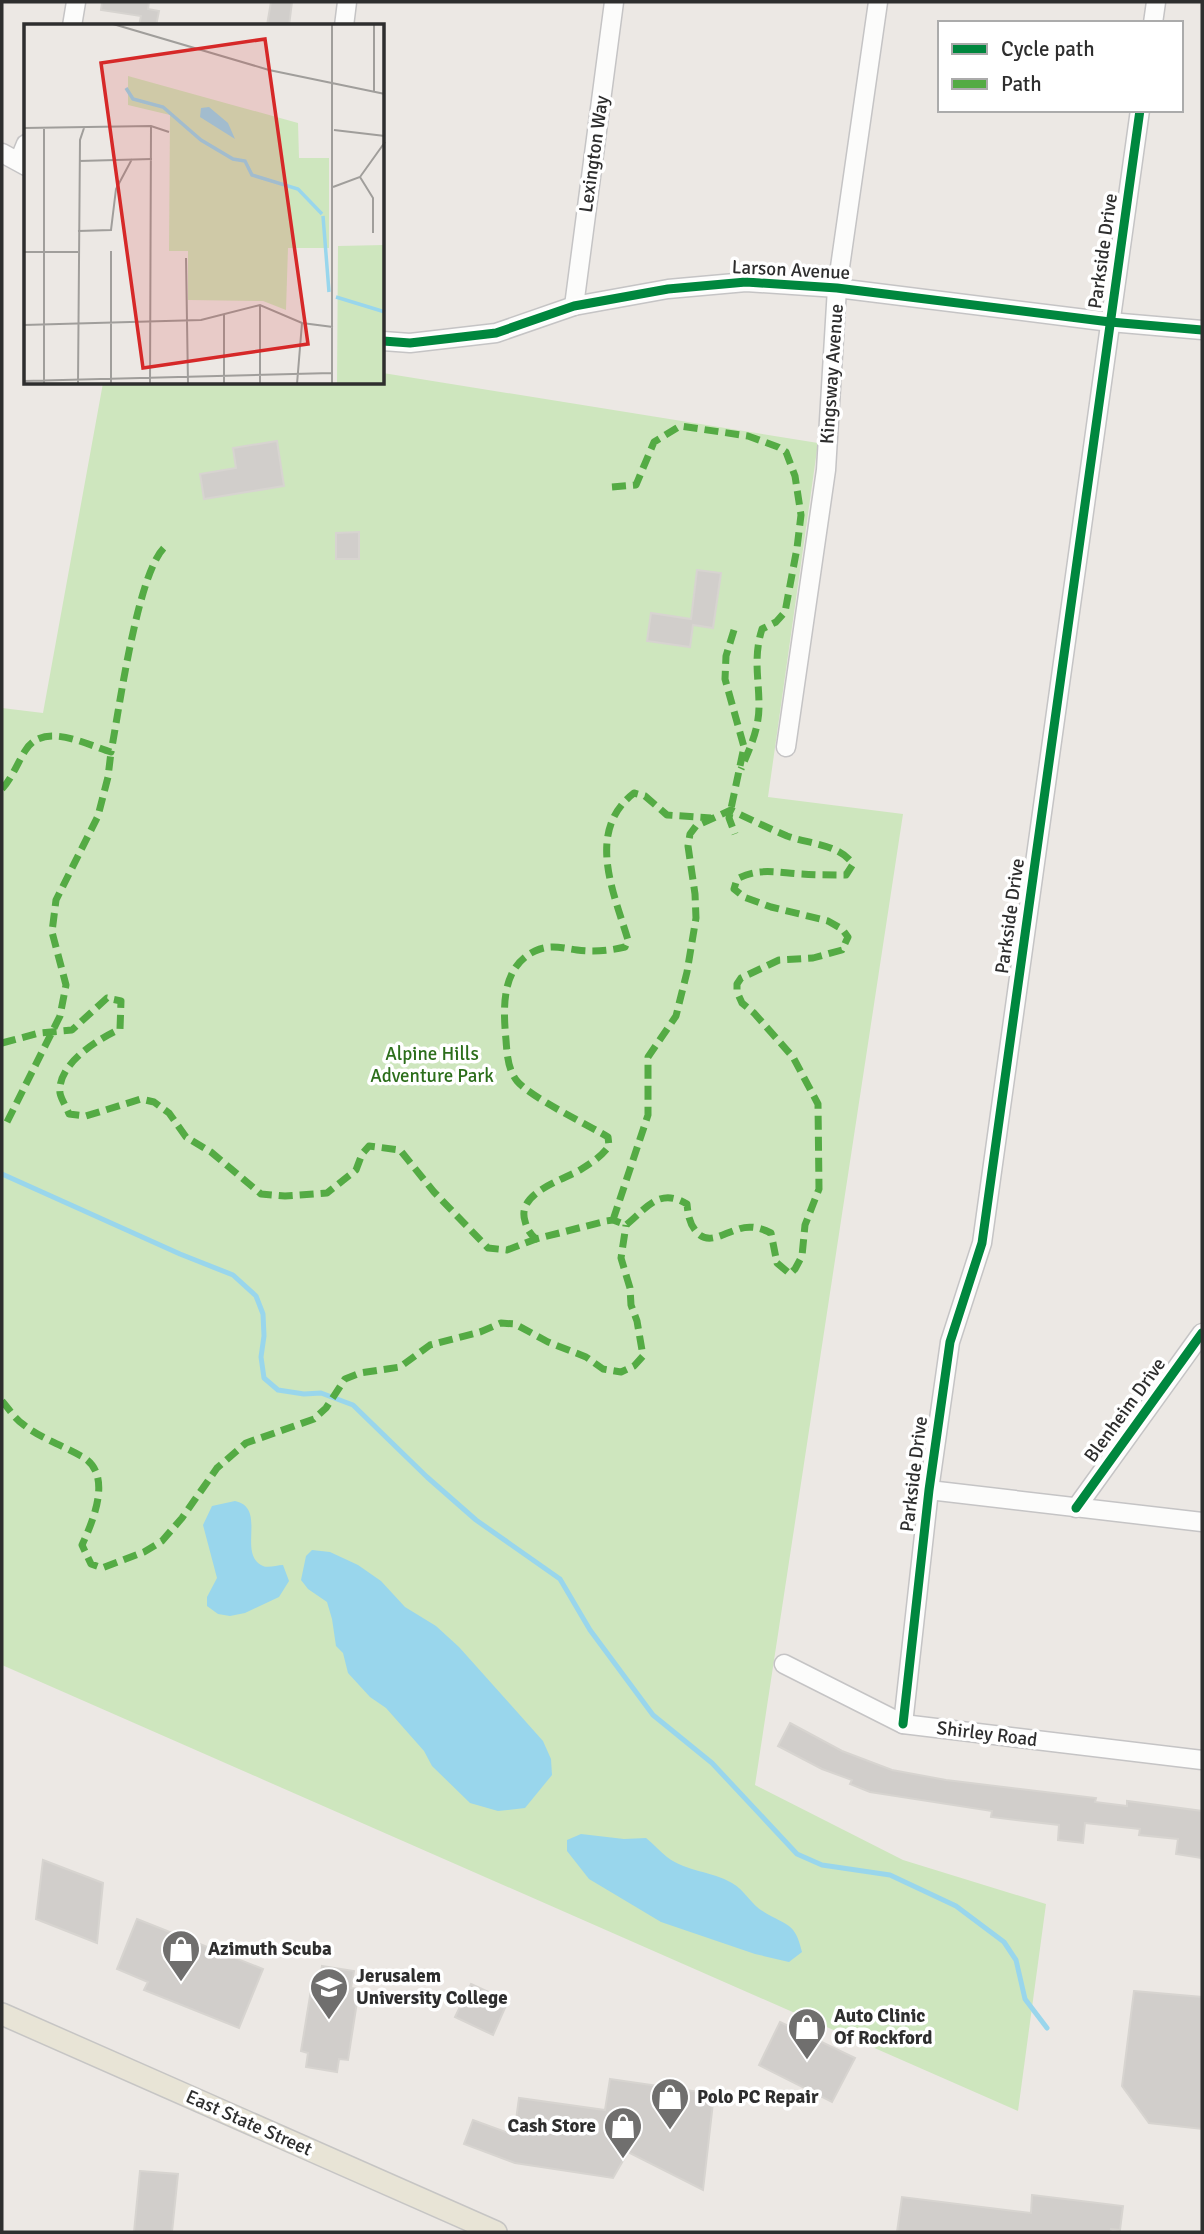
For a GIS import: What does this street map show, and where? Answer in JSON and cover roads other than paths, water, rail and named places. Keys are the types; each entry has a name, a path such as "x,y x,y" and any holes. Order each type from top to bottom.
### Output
{"main road":[{"name":"East State Street","path":"2,2014 496,2232"}],"street":[{"path":"72,24 76,2"},
{"path":"344,24 347,2"},
{"name":"Lexington Way","path":"573,306 614,2"},
{"name":"Kingsway Avenue","path":"786,747 826,470 837,288 878,2"},
{"path":"1153,21 1156,2"},
{"name":"Parkside Drive","path":"903,1724 929,1490 950,1342 982,1243 1140,112"},
{"path":"2,153 23,163"},
{"name":"Larson Avenue","path":"385,341 410,343 496,334 573,306 668,289 746,282 837,288 1110,322 1202,330"},
{"name":"Blenheim Drive","path":"1076,1508 1202,1333"},
{"path":"929,1490 1202,1522"},
{"name":"Shirley Road","path":"785,1664 903,1724 1202,1760"}],"water":[{"path":"235,1501 244,1505 249,1512 255,1559 263,1566 283,1565 289,1581 279,1597 245,1613 230,1616 218,1614 207,1606 207,1597 217,1578 203,1525 212,1506"},
{"path":"312,1550 330,1552 358,1565 381,1581 405,1607 436,1626 459,1647 543,1741 551,1759 552,1775 525,1808 498,1811 470,1803 432,1766 424,1751 386,1708 370,1697 348,1673 343,1653 336,1646 327,1602 308,1589 301,1580 306,1556"},
{"path":"581,1834 624,1839 646,1838 675,1862 732,1883 759,1909 789,1926 796,1935 802,1952 789,1962 755,1954 661,1922 589,1879 567,1851 567,1840"}],"waterway":[{"path":"2,1174 233,1275 256,1296 263,1314 261,1357 264,1378 278,1390 304,1394 321,1393 353,1405 476,1520 560,1579 590,1630 653,1715 712,1763 797,1854 822,1865 890,1875 956,1906 1004,1942 1016,1960 1025,1999 1047,2028"}],"place":[{"name":"Azimuth Scuba","path":"181,1983"},
{"name":"Jerusalem University College","path":"329,2021"},
{"name":"Auto Clinic Of Rockford","path":"807,2061"},
{"name":"Polo PC Repair","path":"670,2131"},
{"name":"Cash Store","path":"623,2160"}],"park label":[{"name":"Alpine Hills Adventure Park","path":"432,1065"}]}
